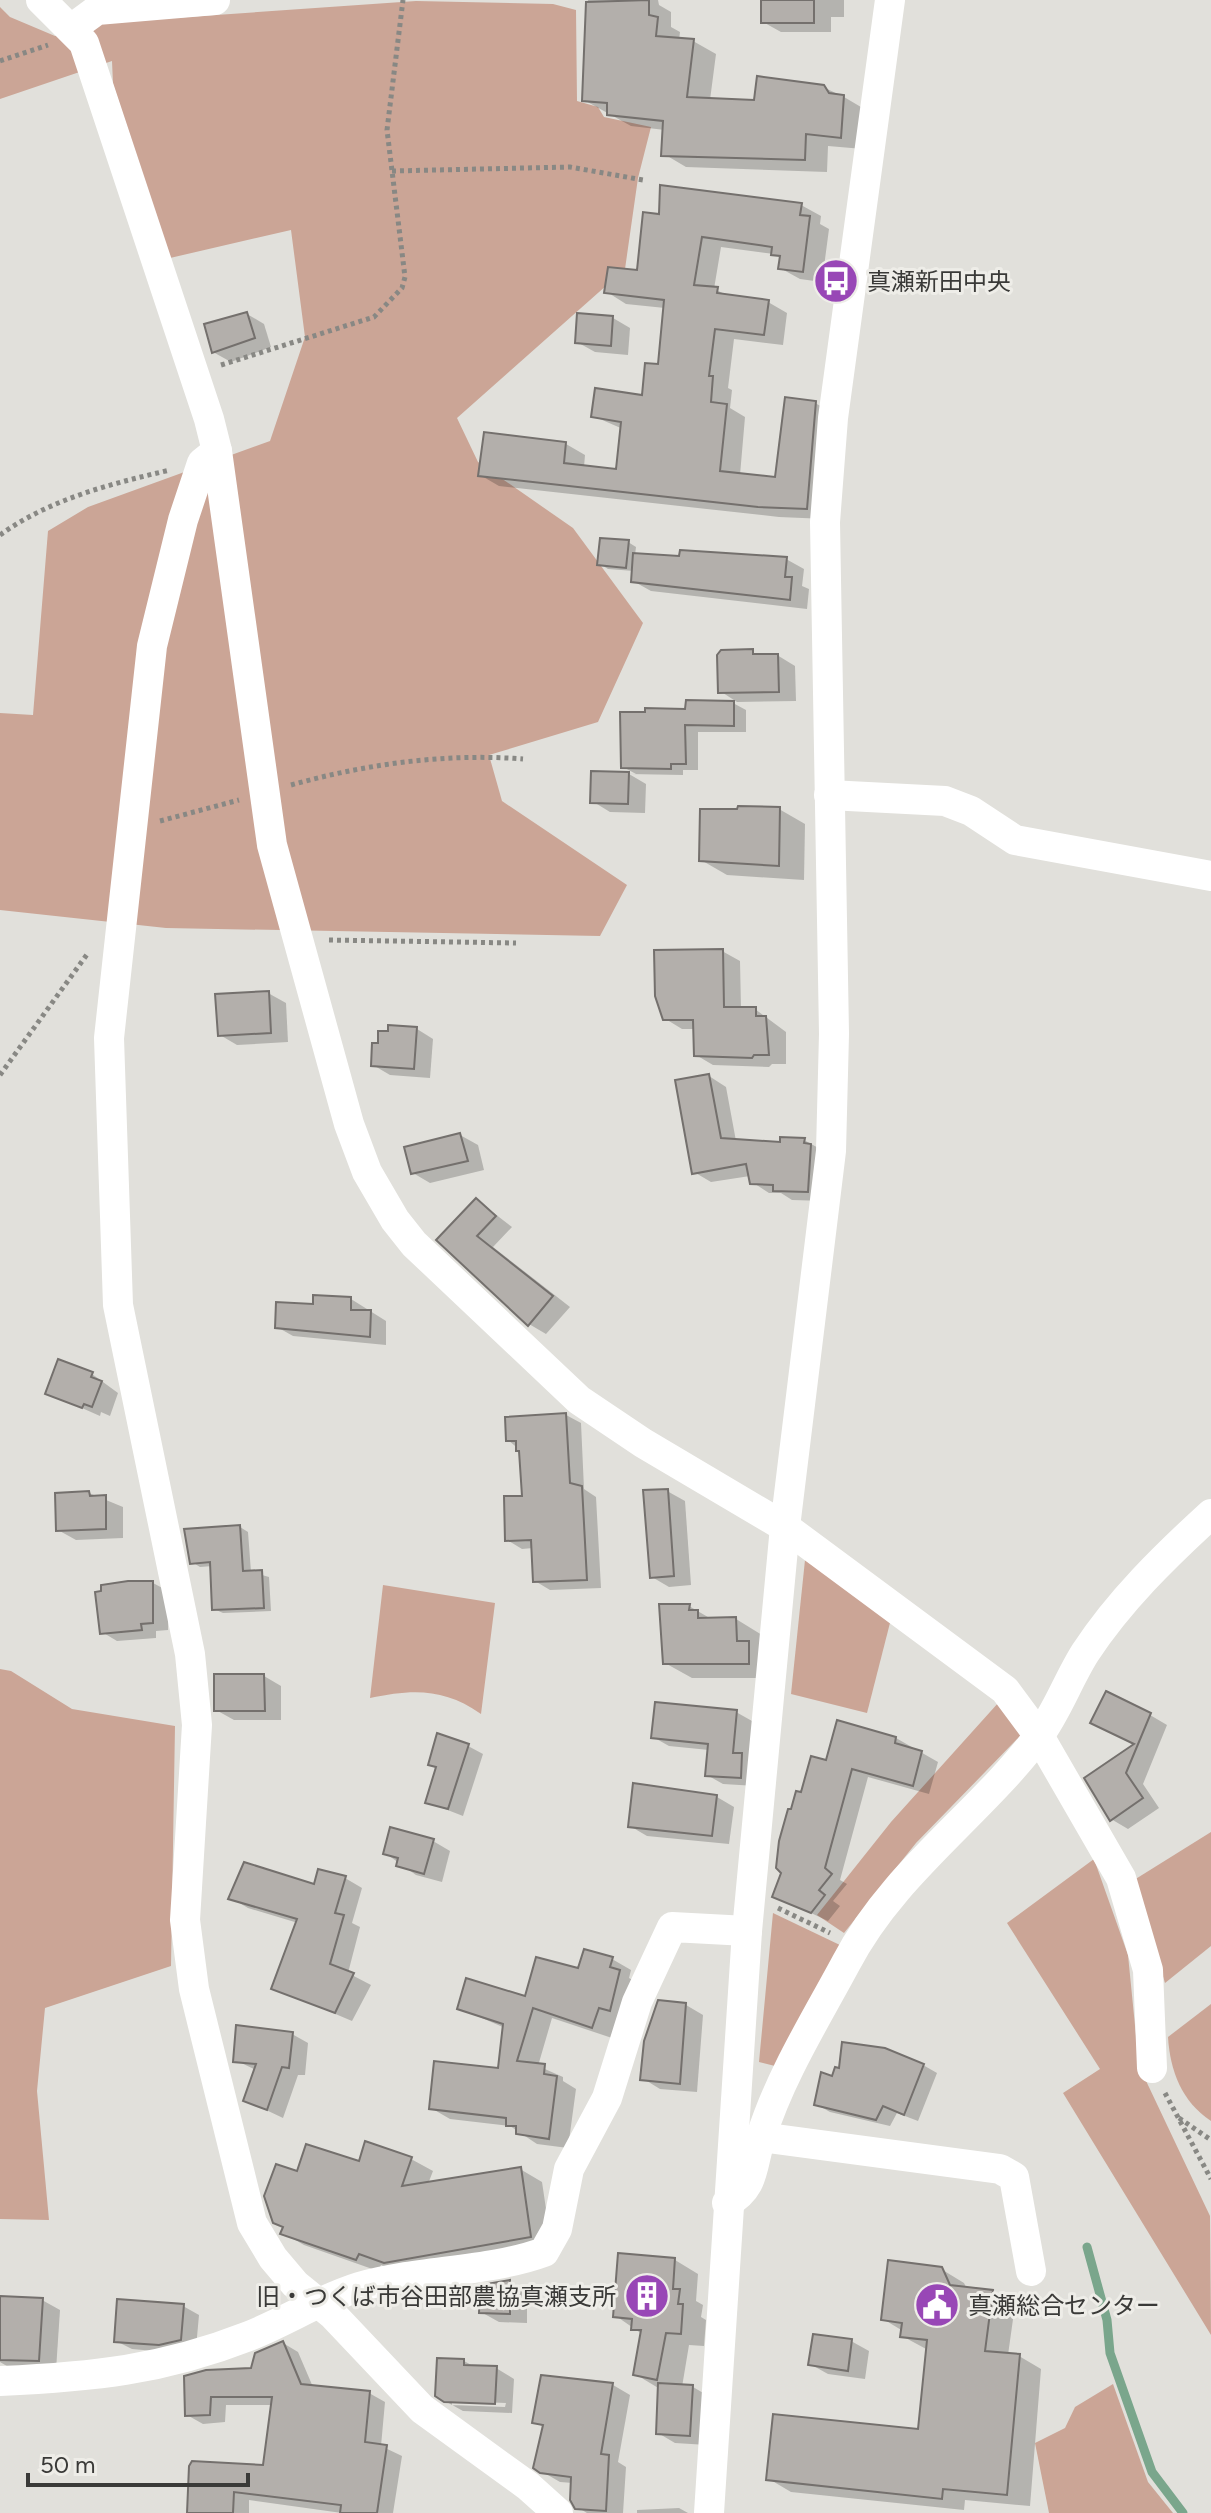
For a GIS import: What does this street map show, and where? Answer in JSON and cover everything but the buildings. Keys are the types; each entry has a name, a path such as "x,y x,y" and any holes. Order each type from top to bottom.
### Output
{"street":[{"path":"41,0 84,43 193,374 263,793 296,938 349,1124 367,1172 395,1220 414,1244 579,1400 643,1443 785,1527 994,1682 1039,1736 1121,1878 1148,1970 1152,2068"},
{"path":"71,29 97,10 215,0"},
{"path":"709,2513 747,1931 785,1527 831,1151 834,1034 825,522 828,474 890,0"},
{"path":"209,457 183,520 152,646 109,1038 118,1305 190,1654 197,1725 185,1920 194,1989 252,2223 273,2258 315,2302 333,2315 422,2409 528,2486 558,2513"},
{"path":"829,795 945,801 971,811 1015,840 1211,876"},
{"path":"727,2203 742,2195 751,2179 761,2137 778,2093 855,1945 901,1884 1039,1736 1085,1654 1121,1604 1211,1514"},
{"path":"0,2381 98,2377 168,2362 293,2318 315,2302 407,2276 544,2252 557,2229 569,2169 607,2098 637,2002 672,1927 747,1931"},
{"path":"761,2137 1000,2169 1014,2177 1031,2271"}],"path":[{"path":"193,374 374,317 402,288 405,277 387,130 403,0"},
{"path":"0,61 63,40 71,29"},
{"path":"392,171 570,167 643,180"},
{"path":"0,535 18,522 96,487 209,457"},
{"path":"132,829 324,776 464,755 523,759"},
{"path":"296,938 516,943"},
{"path":"0,1075 92,947"},
{"path":"766,1904 855,1945"},
{"path":"1152,2068 1211,2179"},
{"path":"1177,2116 1211,2140"}],"shaded area":[{"path":"416,1 553,4 576,10 577,101 598,107 604,117 651,127 638,178 625,269 457,418 478,462 573,528 643,623 598,722 489,755 502,801 627,885 600,936 166,928 0,910 0,713 33,715 48,531 88,507 270,441 305,337 291,230 170,258 113,84 112,61 0,99 0,7 10,17 55,36 101,23"},
{"path":"805,1560 891,1619 867,1713 791,1694"},
{"path":"383,1585 495,1603 481,1714 454,1699 428,1693 400,1693 370,1698"},
{"path":"0,1669 11,1671 72,1709 175,1726 171,1966 45,2008 37,2091 49,2220 0,2219"},
{"path":"999,1702 1022,1734 916,1843 844,1933 817,1915 891,1822"},
{"path":"1211,1832 1211,1946 1165,1983 1134,1880"},
{"path":"1094,1859 1128,1955 1139,2066 1210,2216 1211,2335 1063,2093 1100,2069 1007,1923"},
{"path":"773,1913 842,1946 775,2066 759,2062"},
{"path":"1211,2004 1211,2121 1192,2105 1179,2085 1171,2062 1168,2037"},
{"path":"1113,2384 1148,2482 1173,2513 1049,2513 1035,2443 1065,2428 1075,2407"}],"waterway":[{"path":"1087,2247 1107,2320 1110,2353 1152,2472 1183,2513"}],"place":[{"name":"真瀬新田中央","path":"836,281"},
{"name":"旧・つくば市谷田部農協真瀬支所","path":"647,2296"},
{"name":"真瀬総合センター","path":"937,2305"}]}
